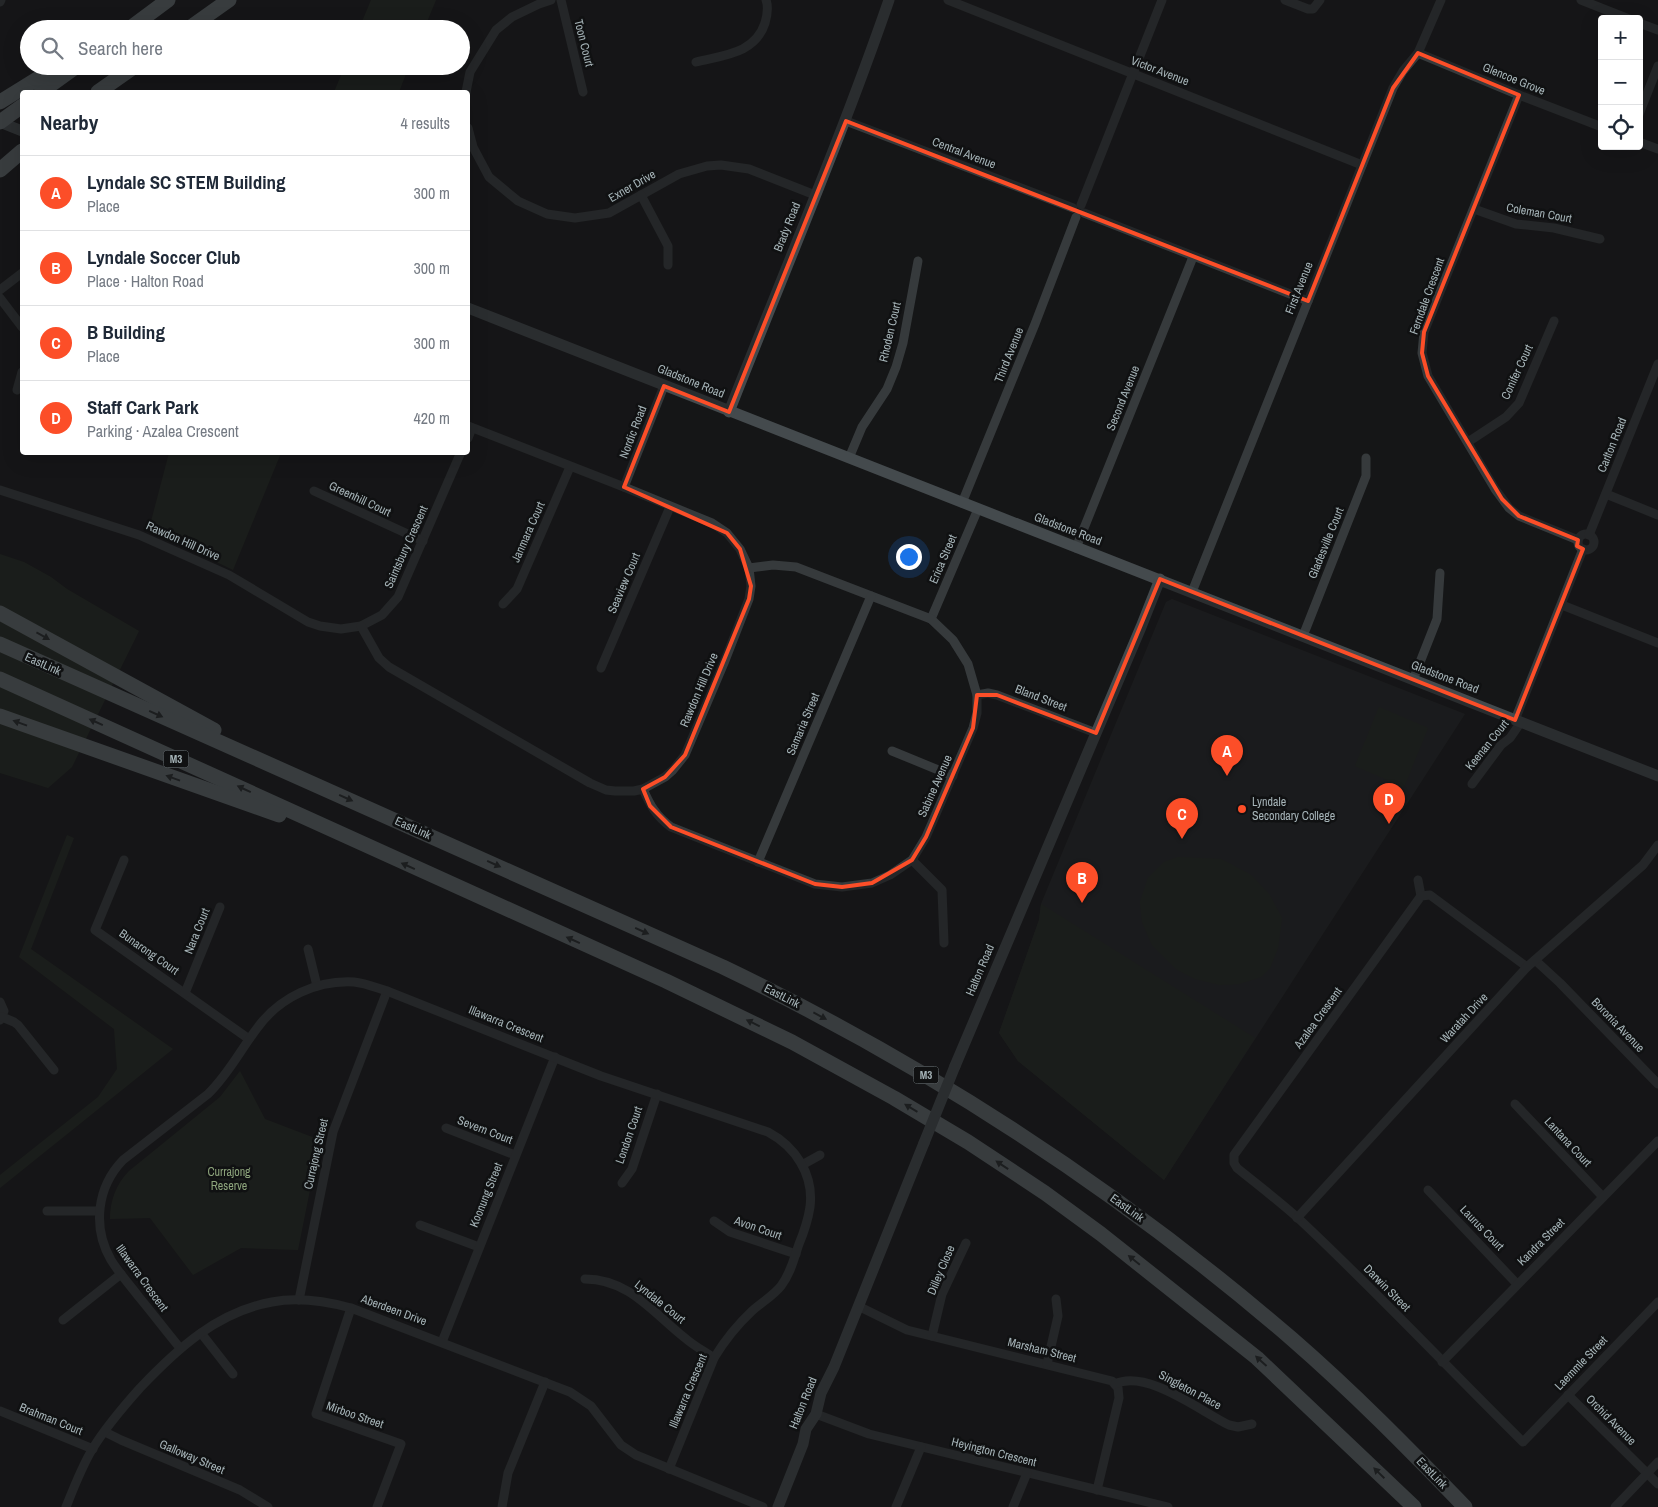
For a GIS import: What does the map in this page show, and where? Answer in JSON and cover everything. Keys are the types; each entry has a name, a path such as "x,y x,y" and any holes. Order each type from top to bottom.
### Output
{"highway":[{"path":"141,20 168,0"},
{"path":"200,20 228,0"},
{"path":"139,20 146,16"},
{"path":"4,99 43,75"},
{"path":"44,90 65,75"},
{"path":"101,90 122,75"},
{"path":"0,122 20,107"},
{"path":"0,159 20,150"},
{"path":"0,170 20,150"},
{"path":"0,613 301,778"},
{"name":"EastLink","path":"0,644 670,943 762,986 891,1055 987,1112 1041,1147 1125,1206 1237,1293 1293,1340 1363,1405 1465,1507"},
{"name":"M3","path":"0,680 734,1013 821,1057 968,1142 1045,1193 1101,1234 1257,1358 1414,1507"},
{"path":"0,716 351,840"}],"main road":[{"name":"Brady Road","path":"729,412 814,195 846,121 889,0"},
{"name":"Brady Road","path":"871,52 895,0"},
{"path":"0,122 20,130"},
{"name":"Gladstone Road","path":"470,309 1658,776"},
{"name":"Halton Road","path":"778,1507 803,1444 806,1429 819,1415 821,1392 831,1373 955,1066 1160,579"}],"street":[{"path":"470,72 496,30 512,17 551,0"},
{"name":"Toon Court","path":"561,0 583,92"},
{"path":"696,62 740,51 757,40 768,15 766,0"},
{"name":"Victor Avenue","path":"948,0 1362,165"},
{"name":"Third Avenue","path":"962,503 1035,324 1162,0"},
{"path":"1284,0 1313,9 1320,0"},
{"name":"First Avenue","path":"1192,592 1393,88 1403,71 1418,53 1441,0"},
{"path":"1581,0 1619,15"},
{"path":"1643,24 1658,30"},
{"name":"Glencoe Grove","path":"1418,53 1598,125"},
{"path":"1643,105 1658,66"},
{"path":"466,90 469,75"},
{"name":"Ferndale Crescent","path":"1519,95 1424,332 1422,353 1428,376 1495,489 1509,508 1519,516 1578,540"},
{"name":"Central Avenue","path":"846,121 1308,302"},
{"path":"1643,143 1658,149"},
{"name":"Exner Drive","path":"470,148 489,176 518,201 548,214 575,218 610,213 679,174 693,169 721,165 749,169 814,195"},
{"path":"641,196 668,246 668,265"},
{"name":"Coleman Court","path":"1474,209 1516,224 1554,228 1600,239"},
{"name":"Second Avenue","path":"1076,548 1193,257"},
{"name":"Rhoden Court","path":"849,458 862,427 887,389 896,366 903,343 918,261"},
{"path":"0,290 20,275"},
{"path":"0,298 20,324"},
{"name":"Conifer Court","path":"1468,442 1506,417 1519,403 1554,321"},
{"name":"Carlton Road","path":"1589,535 1654,384 1658,364"},
{"path":"17,390 20,379"},
{"name":"Nordic Road","path":"624,487 664,386"},
{"name":"Rawdon Hill Drive","path":"361,626 379,658 389,667 590,783 606,790 624,792 643,788 665,777 685,755 750,599 749,568 740,549 727,533 712,523 470,427"},
{"name":"Saintsbury Crescent","path":"349,629 361,626 382,615 398,597 460,455"},
{"name":"Gladesville Court","path":"1303,636 1366,476 1366,458"},
{"name":"Janmara Court","path":"503,604 517,589 570,467"},
{"name":"Rawdon Hill Drive","path":"0,490 139,535 228,575 308,622 332,629 349,629"},
{"name":"Greenhill Court","path":"314,491 423,541"},
{"path":"1606,494 1658,515"},
{"name":"Seaview Court","path":"601,668 670,507"},
{"name":"Erica Street","path":"931,619 978,509"},
{"path":"1582,535 1589,535 1593,540 1589,549 1583,549 1579,546 1578,540 1582,535"},
{"path":"1518,721 1583,549"},
{"name":"Sabine Avenue","path":"643,788 650,806 657,816 671,827 815,884 842,887 872,883 890,875 912,860 926,837 954,776 973,728 976,713 977,695 968,664 953,640 931,619 796,567 772,565 749,568"},
{"path":"1413,680 1437,619 1440,574"},
{"name":"Samaria Street","path":"758,862 871,596"},
{"path":"1562,605 1658,643"},
{"name":"Bland Street","path":"977,695 997,694 1096,733"},
{"name":"Keenan Court","path":"1472,784 1501,745 1510,738 1518,721"},
{"path":"892,751 954,776"},
{"name":"Waratah Drive","path":"1297,1218 1527,968 1644,865 1658,845"},
{"name":"Bunarong Court","path":"124,860 95,930 249,1039"},
{"path":"912,860 942,890 944,943"},
{"path":"1418,880 1421,896 1430,895 1527,968"},
{"name":"Azalea Crescent","path":"1234,1155 1421,896"},
{"name":"Nara Court","path":"185,993 220,907"},
{"path":"308,949 317,986"},
{"name":"Boronia Avenue","path":"1537,958 1658,1084"},
{"name":"Illawarra Crescent","path":"180,1348 121,1274 106,1248 101,1236 99,1211 105,1189 117,1167 215,1087 266,1016 276,1007 298,994 317,986 356,982 387,991 606,1078 768,1132 789,1146 802,1165 809,1185 810,1206 807,1223 790,1272 781,1286 736,1326 714,1358 669,1469"},
{"name":"Currajong Street","path":"300,1300 333,1132 387,991"},
{"path":"0,1002 4,1011 1,1019 18,1025 54,1070"},
{"name":"Koonung Street","path":"442,1342 515,1154 555,1058"},
{"name":"London Court","path":"622,1183 632,1169 657,1094"},
{"name":"Lantana Court","path":"1515,1104 1603,1197"},
{"name":"Severn Court","path":"446,1128 515,1154"},
{"name":"Kandra Street","path":"1442,1362 1658,1141"},
{"path":"802,1165 820,1155"},
{"name":"Darwin Street","path":"1234,1155 1234,1163 1237,1168 1297,1218 1373,1290 1523,1442"},
{"name":"Laurus Court","path":"1428,1190 1517,1284"},
{"path":"47,1211 99,1211"},
{"name":"Avon Court","path":"714,1221 730,1232 796,1254"},
{"path":"420,1225 479,1247"},
{"name":"Dilley Close","path":"932,1336 942,1294 966,1243"},
{"path":"63,1320 121,1274"},
{"name":"Lyndale Court","path":"585,1278 602,1280 623,1287 686,1340 714,1358"},
{"path":"1047,1364 1058,1316 1056,1299"},
{"name":"Aberdeen Drive","path":"66,1507 93,1449 105,1432 127,1403 180,1348 218,1321 246,1308 273,1302 300,1300 330,1302 351,1308 570,1392 585,1401 627,1450 636,1456 763,1507"},
{"name":"Laemmle Street","path":"1523,1442 1658,1302"},
{"name":"Marsham Street","path":"858,1306 908,1330 1104,1378 1116,1384"},
{"name":"Mirboo Street","path":"351,1308 316,1414 401,1444 377,1507"},
{"path":"200,1333 233,1374"},
{"name":"Singleton Place","path":"1116,1384 1121,1381 1133,1380 1150,1383 1229,1424 1238,1427 1252,1424"},
{"path":"502,1507 508,1473 545,1382"},
{"path":"1097,1490 1119,1398 1116,1384"},
{"name":"Orchid Avenue","path":"1568,1395 1658,1484"},
{"name":"Brahman Court","path":"0,1411 93,1449"},
{"name":"Heyington Crescent","path":"819,1415 861,1432 1168,1507"},
{"name":"Galloway Street","path":"105,1432 240,1490 268,1507"},
{"path":"896,1507 921,1447"},
{"path":"1614,1507 1658,1462"},
{"path":"1012,1507 1026,1472"}],"highlighted area":[{"path":"1418,53 1519,95 1424,332 1422,353 1428,376 1502,499 1519,516 1578,540 1577,546 1583,549 1515,720 1160,579 1096,733 997,695 977,695 973,728 926,837 912,860 872,883 842,887 815,884 671,827 650,806 643,789 665,777 685,755 749,599 751,586 740,549 727,533 624,487 664,386 729,412 846,121 1308,301 1393,88"}],"shaded area":[{"name":"Lyndale Secondary College","path":"1172,599 1465,714 1164,1180 1018,1061 999,1033 1039,920 1041,904 1166,602"}],"green space":[{"path":"371,0 436,0 428,20 363,20"},
{"path":"341,75 406,75 400,90 335,90"},
{"path":"168,455 280,455 233,570 149,529"},
{"path":"0,554 24,562 139,631 72,767 48,788 0,773"},
{"path":"1379,707 1428,728 1404,787 1355,766"},
{"path":"67,835 74,838 31,949 173,1049 0,1188 0,1175 98,1097 117,1069 114,1029 19,957"},
{"path":"1178,857 1221,859 1251,875 1269,894 1282,918 1278,948 1270,968 1261,977 1239,984 1220,985 1195,979 1176,969 1152,945 1142,922 1140,902 1148,878 1164,862"},
{"path":"1041,904 1255,1038 1164,1180 1018,1061 999,1033 1039,920"},
{"name":"Currajong Reserve","path":"240,1071 265,1119 320,1140 298,1250 241,1248 193,1275 150,1218 110,1219 111,1206 117,1187 129,1171 220,1097"}],"place":[{"name":"Lyndale SC STEM Building","path":"1227,776"},
{"name":"Lyndale Secondary College","path":"1242,809"},
{"name":"Staff Cark Park","path":"1389,824"},
{"name":"B Building","path":"1182,839"},
{"name":"Lyndale Soccer Club","path":"1082,903"}]}
